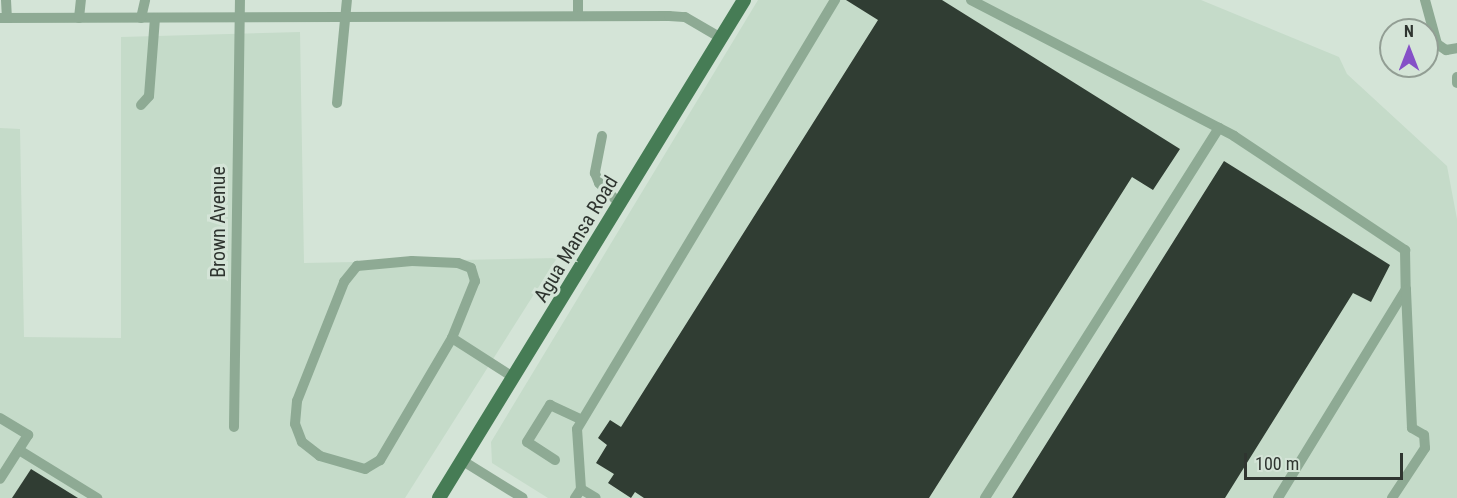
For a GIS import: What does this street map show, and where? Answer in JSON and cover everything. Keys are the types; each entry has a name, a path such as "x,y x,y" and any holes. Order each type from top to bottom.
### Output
{"main road":[{"name":"Agua Mansa Road","path":"439,498 744,0"}],"street":[{"path":"6,0 4,18 685,17 721,38"},
{"path":"80,18 81,0"},
{"path":"141,18 145,0"},
{"name":"Brown Avenue","path":"234,427 240,0"},
{"path":"337,103 347,0"},
{"path":"578,0 578,16"},
{"path":"596,498 578,493 577,429 835,0"},
{"path":"971,0 1219,128 1405,250 1412,428 1424,435 1425,448 1392,498"},
{"path":"1425,0 1437,44 1446,50 1457,48"},
{"path":"141,105 149,96 155,18"},
{"path":"1457,77 1457,83"},
{"path":"985,498 1219,128"},
{"path":"602,136 595,173 620,204"},
{"path":"412,261 458,263 471,268 475,281 452,338 380,460 365,469 320,456 302,442 295,424 297,401 344,282 357,266 412,261"},
{"path":"1278,498 1406,289"},
{"path":"452,338 513,377"},
{"path":"555,460 526,442 550,405 582,420"},
{"path":"0,418 28,435 0,479"},
{"path":"19,450 98,498"},
{"path":"463,461 523,498"}],"shaded area":[{"path":"758,0 1201,0 1339,57 1347,74 1447,166 1457,219 1457,498 548,498 492,463 491,442"},
{"path":"300,32 304,263 557,258 405,498 0,498 0,128 20,129 24,337 121,338 121,37"}],"building":[{"path":"846,0 942,0 1180,149 1153,190 1132,177 929,498 644,498 635,492 631,498 608,483 614,474 596,463 607,445 598,438 610,420 621,427 878,20"},
{"path":"1224,161 1390,265 1371,302 1353,293 1225,498 1012,498"},
{"path":"31,469 78,498 12,498"}]}
